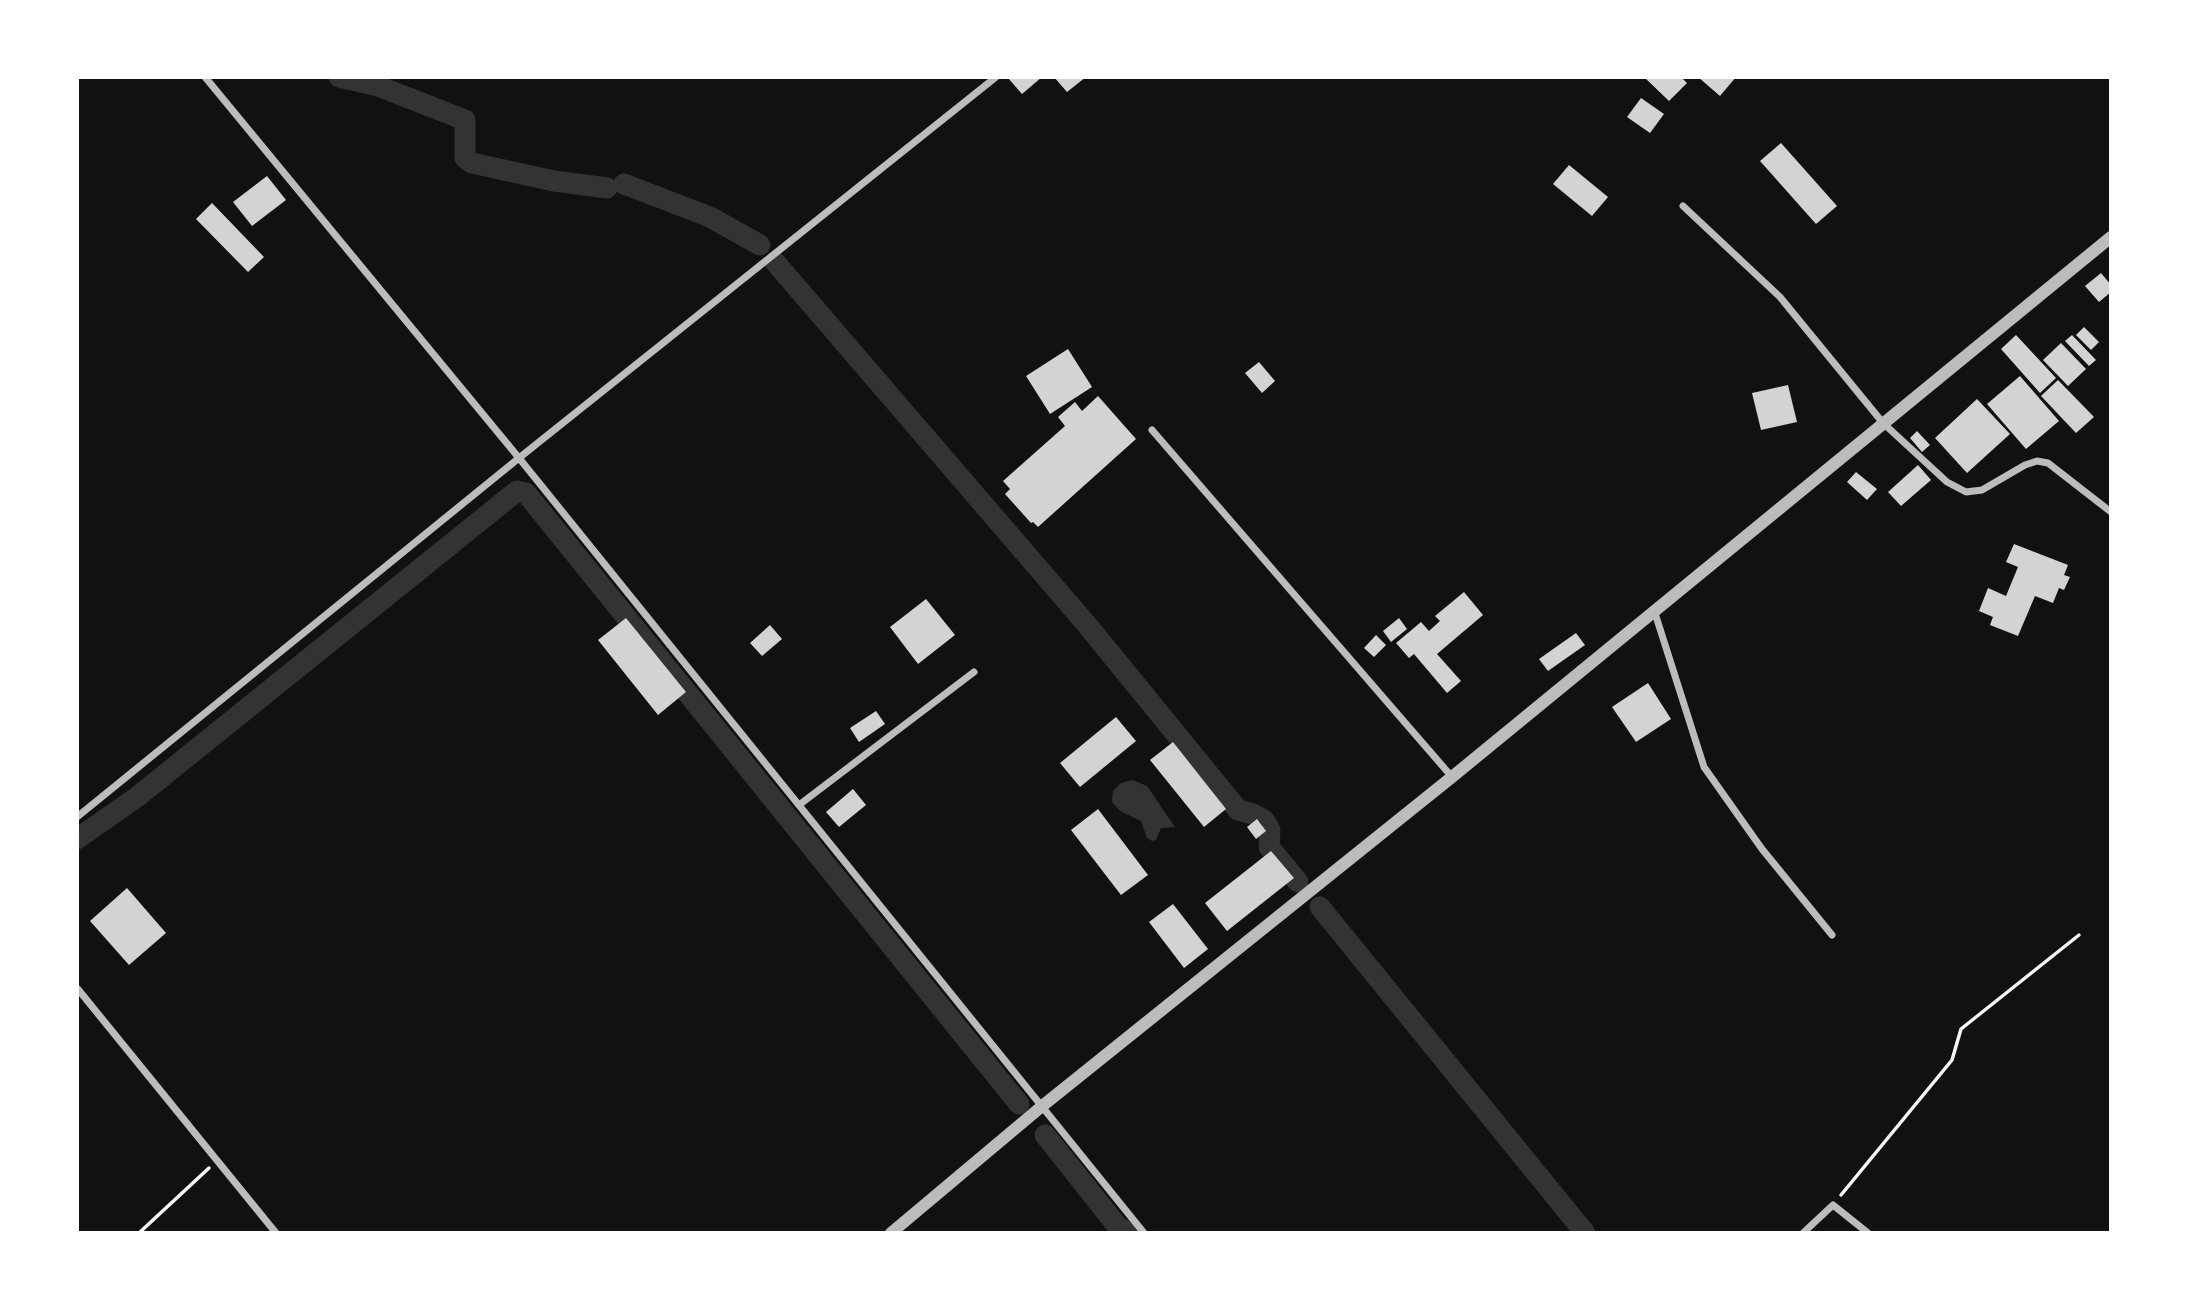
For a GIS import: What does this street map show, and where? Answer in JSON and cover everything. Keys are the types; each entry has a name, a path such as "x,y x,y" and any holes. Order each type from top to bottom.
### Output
{"street":[{"path":"205,77 519,458 1144,1233"},
{"path":"77,817 519,458 996,77"},
{"path":"1683,206 1780,297 1883,424 1947,482 1966,492 1982,490 2025,465 2037,461 2048,463 2111,512"},
{"path":"891,1233 1041,1107 1452,777 2111,237"},
{"path":"1152,430 1452,777"},
{"path":"1653,610 1704,767 1762,849 1832,934"},
{"path":"799,805 974,672"},
{"path":"77,988 276,1233"},
{"path":"1803,1233 1833,1205 1868,1233"}],"path":[{"path":"1833,1205 1952,1060 1961,1029 2080,935"},
{"path":"139,1233 218,1159"}],"shaded area":[{"path":"1133,780 1147,786 1175,827 1161,828 1156,840 1147,838 1141,821 1120,811 1112,802 1113,791 1121,783"}],"building":[{"path":"1042,77 1022,94 1008,78"},
{"path":"1054,77 1086,77 1067,92"},
{"path":"1644,77 1681,77 1687,83 1669,101"},
{"path":"1698,77 1736,77 1720,96"},
{"path":"1641,98 1664,114 1650,133 1627,117"},
{"path":"1781,143 1837,206 1816,224 1760,161"},
{"path":"1569,165 1608,197 1592,216 1553,184"},
{"path":"267,176 286,200 252,226 233,202"},
{"path":"212,203 264,257 248,272 196,219"},
{"path":"2101,273 2111,285 2111,292 2099,302 2085,286"},
{"path":"2084,327 2099,342 2091,350 2076,335"},
{"path":"2016,335 2056,378 2040,393 2001,349"},
{"path":"2072,335 2096,360 2089,366 2065,341"},
{"path":"2061,343 2086,369 2068,386 2043,360"},
{"path":"1068,349 1092,387 1050,414 1026,376"},
{"path":"1259,362 1275,381 1262,393 1245,373"},
{"path":"2020,376 2059,421 2026,449 1987,404"},
{"path":"2058,380 2094,417 2076,433 2041,396"},
{"path":"1788,385 1797,422 1761,430 1752,393"},
{"path":"1098,396 1136,439 1038,527 1031,523 1005,494 1010,489 1003,481 1065,426 1058,417 1075,402 1082,411"},
{"path":"1977,399 2010,434 1967,473 1935,438"},
{"path":"1917,431 1930,445 1922,452 1910,438"},
{"path":"1918,465 1931,480 1901,506 1888,492"},
{"path":"1856,472 1877,489 1867,500 1847,482"},
{"path":"2014,544 2068,565 2064,575 2070,577 2064,590 2059,588 2053,603 2035,596 2018,636 1990,625 1993,617 1979,611 1988,588 2006,596 2018,567 2006,562"},
{"path":"1464,592 1483,615 1437,654 1461,681 1447,693 1414,654 1409,658 1396,643 1421,622 1429,631 1440,621 1435,616"},
{"path":"926,599 955,635 918,664 890,627"},
{"path":"626,618 686,692 658,715 598,640"},
{"path":"1399,618 1407,629 1391,642 1383,631"},
{"path":"770,625 782,639 762,656 750,643"},
{"path":"1576,633 1585,645 1548,671 1539,659"},
{"path":"1376,635 1386,645 1374,657 1364,648"},
{"path":"1648,683 1671,719 1636,742 1612,707"},
{"path":"876,711 885,724 859,742 850,728"},
{"path":"1116,717 1136,741 1080,787 1060,763"},
{"path":"1173,742 1226,809 1204,827 1150,760"},
{"path":"853,789 866,805 839,827 826,812"},
{"path":"1098,809 1148,875 1121,895 1071,830"},
{"path":"1257,819 1266,831 1256,839 1247,827"},
{"path":"1271,851 1294,878 1227,931 1205,903"},
{"path":"127,888 166,933 129,965 90,921"},
{"path":"1173,904 1208,949 1184,968 1149,922"}],"waterway":[{"path":"339,77 378,86 465,120 465,158 472,163 554,181 607,188"},
{"path":"624,184 710,217 760,245"},
{"path":"775,262 1088,626 1238,810 1264,820 1270,830 1269,847 1298,882"},
{"path":"77,839 137,797 517,491 526,493 1019,1104"},
{"path":"1320,907 1585,1233"},
{"path":"1045,1135 1118,1227 1129,1233"}]}
